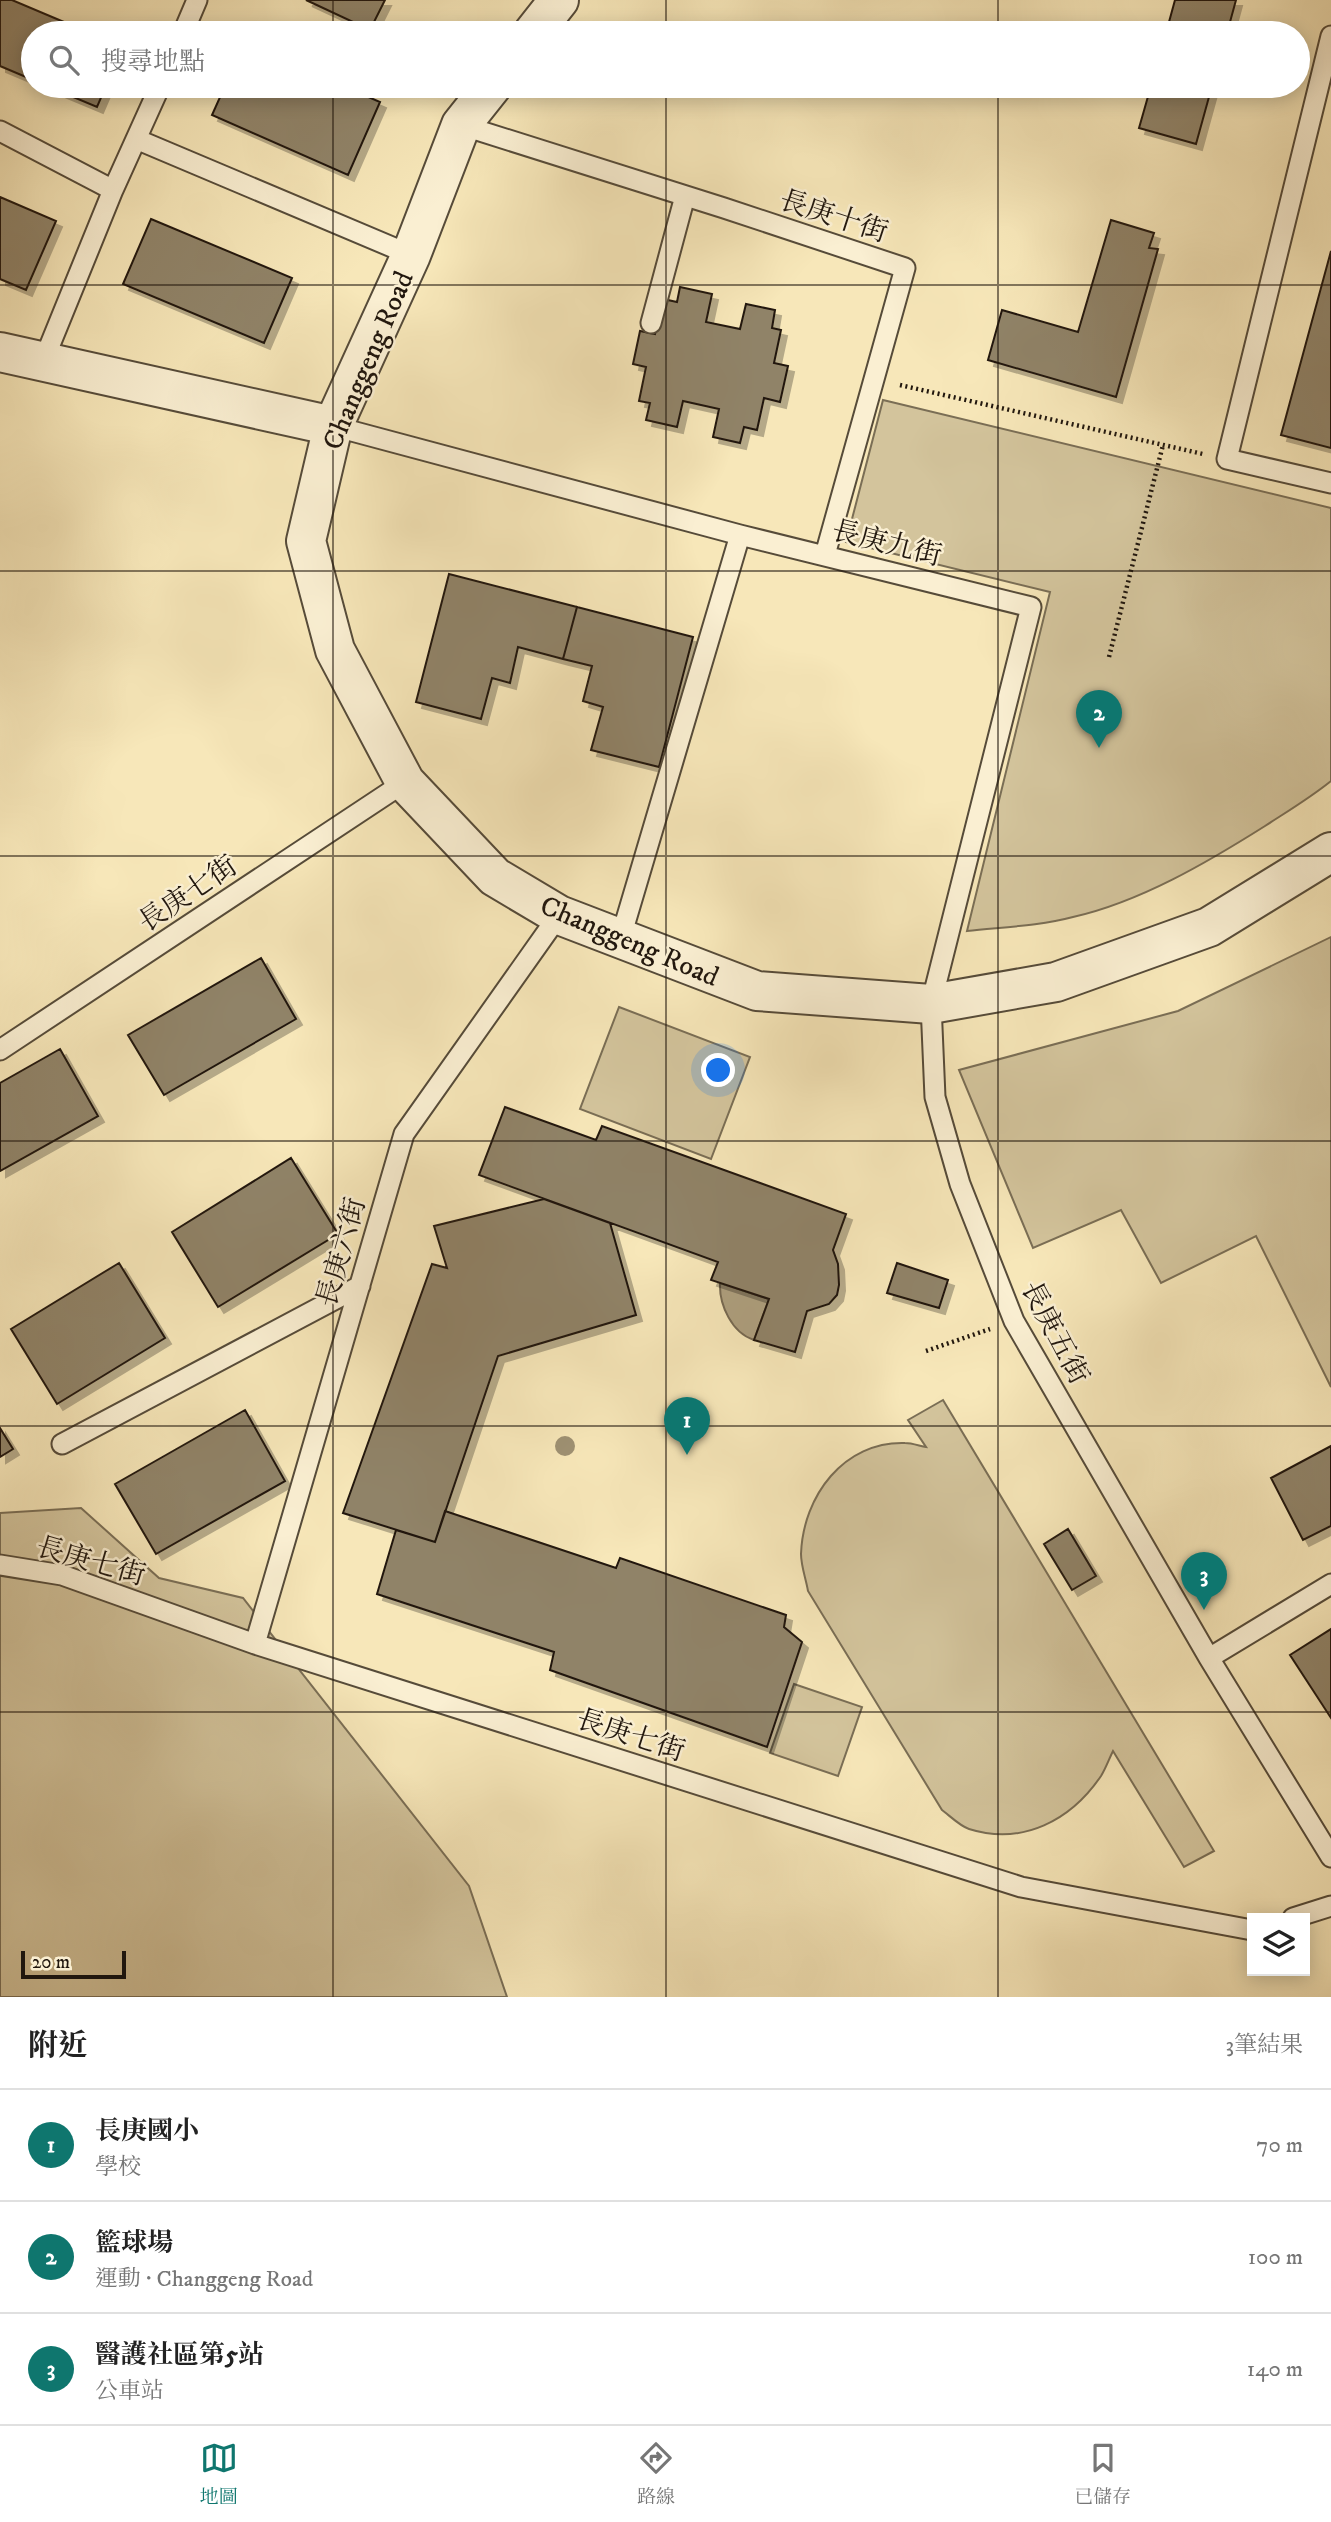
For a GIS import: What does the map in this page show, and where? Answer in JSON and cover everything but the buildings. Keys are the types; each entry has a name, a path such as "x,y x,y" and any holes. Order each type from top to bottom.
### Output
{"street":[{"path":"542,21 559,0"},
{"name":"Changgeng Road","path":"482,98 461,125 411,255 333,426 306,541 335,650 405,782 495,877 559,915 757,991 931,1004 1056,982 1209,927 1331,852"},
{"path":"0,352 333,426"}],"lane":[{"path":"188,21 197,0"},
{"path":"1331,36 1322,108 1227,459 1331,483"},
{"path":"43,362 113,190 155,98"},
{"name":"長庚十街","path":"461,125 905,268 825,555"},
{"path":"0,131 113,190"},
{"path":"136,139 411,255"},
{"path":"651,323 685,195"},
{"name":"長庚九街","path":"333,426 740,534 1031,607 931,1004"},
{"path":"620,940 740,534"},
{"name":"長庚七街","path":"0,1050 405,782"},
{"name":"長庚六街","path":"255,1644 404,1134 559,915"},
{"name":"長庚五街","path":"931,1004 935,1097 960,1184 1014,1321 1209,1658 1331,1857"},
{"path":"62,1444 360,1286"},
{"name":"長庚七街","path":"0,1565 62,1576 255,1644 1021,1887 1247,1929"},
{"path":"1209,1658 1331,1584"},
{"path":"1309,1913 1331,1906"}],"path":[{"path":"874,379 1227,459"},
{"path":"1109,657 1163,445"},
{"path":"926,1351 1014,1321"}],"shaded area":[{"path":"883,400 1331,508 1331,781 1220,853 1123,902 1060,920 967,931 1050,592 846,542"},
{"path":"1331,937 1331,1387 1256,1236 1161,1283 1121,1210 1033,1248 959,1070 1178,1011"},
{"path":"619,1007 750,1057 711,1159 580,1109"},
{"path":"720,1283 769,1299 754,1340 739,1331 728,1317"},
{"path":"943,1400 1214,1851 1184,1867 1113,1751 1101,1776 1089,1792 1060,1817 1044,1825 1008,1834 989,1833 962,1826 942,1810 808,1591 801,1554 804,1532 819,1493 831,1476 863,1451 883,1445 905,1443 926,1447 908,1420"},
{"path":"81,1508 159,1578 243,1598 469,1886 507,1997 0,1997 0,1513"},
{"path":"794,1684 862,1707 838,1776 770,1753"}],"place":[{"name":"籃球場","path":"1099,748"},
{"name":"長庚國小","path":"687,1455"},
{"name":"醫護社區第5站","path":"1204,1610"}]}
